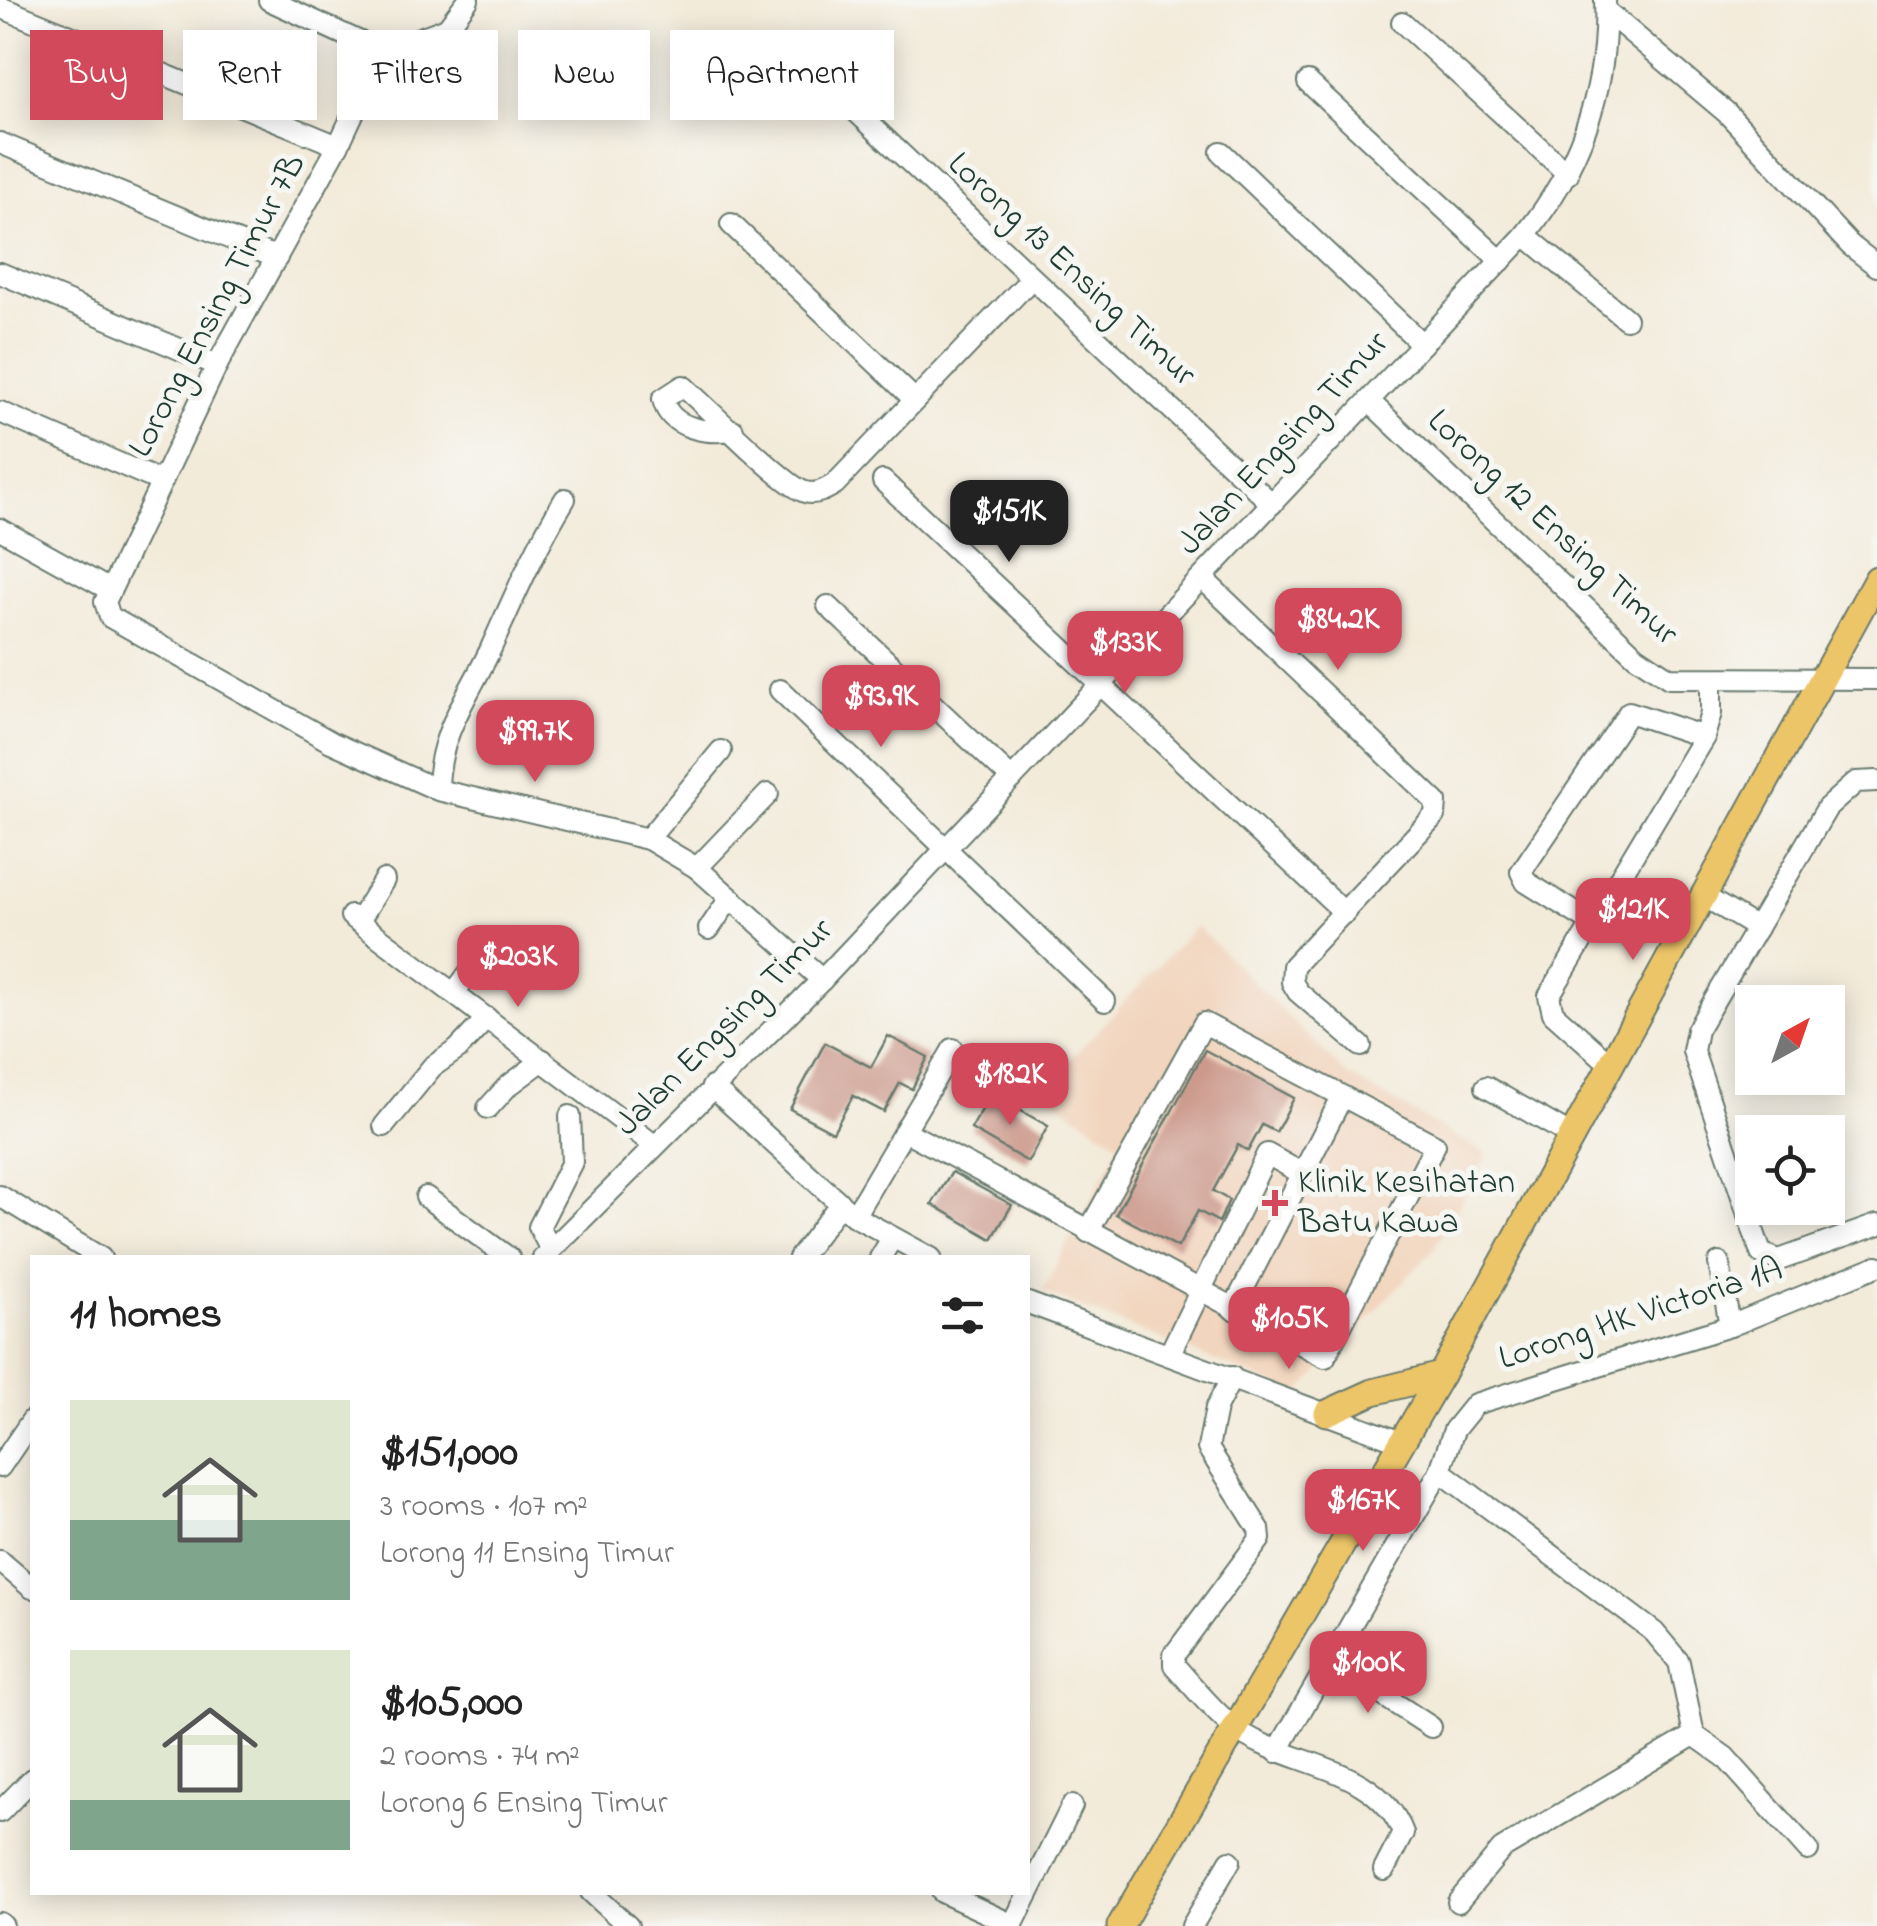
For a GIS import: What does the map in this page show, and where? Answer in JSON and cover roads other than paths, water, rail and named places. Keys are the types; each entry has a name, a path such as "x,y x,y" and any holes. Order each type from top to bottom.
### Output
{"main road":[{"path":"1120,1926 1441,1374 1877,579"},
{"path":"1326,1414 1373,1392 1441,1374"}],"street":[{"path":"269,0 337,31"},
{"path":"442,30 468,0"},
{"path":"1606,6 1727,113 1850,245 1877,266"},
{"name":"Jalan Engsing Timur","path":"547,1254 822,980 1525,236 1568,174 1592,116 1606,6"},
{"path":"0,7 338,146"},
{"path":"1402,22 1568,174"},
{"path":"1308,82 1502,261"},
{"name":"Lorong Ensing Timur 7B","path":"110,590 216,365 350,120"},
{"name":"Lorong 13 Ensing Timur","path":"865,120 1272,504"},
{"path":"0,143 277,258"},
{"path":"1220,152 1422,344"},
{"path":"731,224 915,400"},
{"path":"1525,236 1626,319"},
{"path":"0,273 216,365"},
{"path":"733,430 801,492 818,494 835,484 1031,278"},
{"name":"Lorong 12 Ensing Timur","path":"1369,402 1636,656 1669,678 1877,679"},
{"path":"0,412 162,482"},
{"path":"883,481 1345,913"},
{"path":"438,790 438,766 451,720 490,650 535,548 565,499"},
{"path":"0,528 110,590 105,602 110,617 331,742 438,790 648,839 678,852 822,980"},
{"path":"1202,578 1436,802 1435,816 1293,966 1292,982 1298,992 1361,1046"},
{"path":"828,606 1012,778"},
{"path":"1609,1063 1553,1013 1548,1003 1704,736 1711,713 1711,680"},
{"path":"780,690 1105,1001"},
{"path":"1592,923 1526,882 1521,872 1629,712 1704,736"},
{"path":"648,839 722,751"},
{"path":"1877,781 1856,782 1827,808 1696,1030 1693,1051 1760,1253 1779,1260 1877,1225"},
{"path":"697,868 768,794"},
{"path":"384,880 355,919 654,1144"},
{"path":"1702,894 1757,928"},
{"path":"709,928 730,898"},
{"path":"454,993 484,953"},
{"path":"384,1126 424,1076 458,1049 486,1018"},
{"path":"907,1132 1088,1232 1325,1357 1435,1145 1204,1023 1088,1232"},
{"path":"802,1255 846,1210 907,1132 953,1049"},
{"path":"488,1108 507,1087 543,1060"},
{"path":"712,1088 886,1249 916,1255"},
{"path":"1486,1088 1572,1136"},
{"path":"1233,1309 1342,1096"},
{"path":"547,1254 539,1227 572,1162 570,1116"},
{"path":"1170,1356 1267,1154 1301,1173"},
{"path":"0,1196 96,1255"},
{"path":"426,1197 505,1255"},
{"path":"1720,1262 1730,1326"},
{"name":"Lorong HK Victoria 1A","path":"1277,1752 1440,1471 1446,1448 1475,1404 1730,1326 1877,1266"},
{"path":"1030,1303 1400,1442"},
{"path":"1232,1377 1216,1408 1208,1448 1253,1519 1260,1539 1174,1655 1174,1665 1233,1727 1277,1752 1321,1762 1360,1786 1396,1816 1403,1833 1384,1870"},
{"path":"0,1467 30,1423"},
{"path":"1440,1471 1654,1632 1679,1662 1694,1735 1725,1757 1808,1850"},
{"path":"0,1561 30,1586"},
{"path":"1332,1662 1431,1727"},
{"path":"1458,1902 1502,1849 1694,1735"},
{"path":"0,1812 30,1781"},
{"path":"1030,1890 1072,1806"},
{"path":"1192,1926 1230,1861"},
{"path":"948,1895 1012,1926 1028,1895"},
{"path":"605,1896 628,1926"}],"place":[{"name":"Klinik Kesihatan Batu Kawa","path":"1275,1203"}]}
